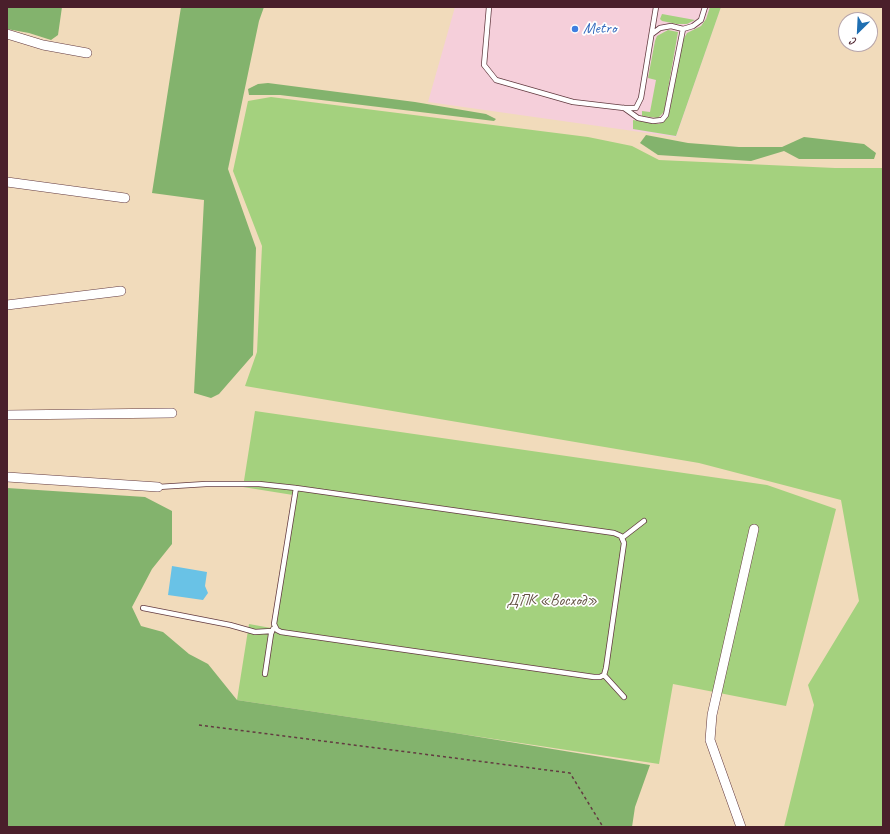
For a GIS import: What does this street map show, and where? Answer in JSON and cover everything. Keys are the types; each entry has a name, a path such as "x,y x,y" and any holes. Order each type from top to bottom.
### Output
{"street":[{"path":"7,34 43,45 86,53"},
{"path":"7,182 125,198"},
{"path":"7,305 121,291"},
{"path":"7,415 172,412"},
{"path":"7,477 158,487"},
{"path":"741,827 710,740 712,715 754,529"}],"lane":[{"path":"489,7 484,65 496,80 573,102 624,108 636,108 641,98 656,7"},
{"path":"652,34 660,28 665,27 671,26 683,28 693,26 701,20 704,10"},
{"path":"624,108 638,118 653,121 662,120 666,115 683,28"},
{"path":"158,487 237,483 259,484 614,533 621,536 624,544 604,675"},
{"path":"265,674 296,488"},
{"path":"622,538 644,521"},
{"path":"143,608 230,625 255,632 273,629 281,632 565,672 594,678 604,675"},
{"path":"604,675 624,697"}],"path":[{"path":"199,725 570,773 603,827"}],"shaded area":[{"path":"455,7 721,7 676,137 428,102"}],"green space":[{"path":"7,7 62,7 58,35 51,40 29,33 7,29"},
{"path":"181,7 264,7 259,21 228,169 256,248 253,355 219,394 211,398 194,393 204,200 152,193"},
{"path":"710,7 721,7 676,136 633,129 633,120 659,124 665,120 669,114 683,40 687,33 701,26 706,19"},
{"path":"662,14 695,20 687,24 677,24 662,21 660,19"},
{"path":"668,30 678,32 664,112 658,118 642,116 642,111 650,112 656,80 648,78 655,41 657,36"},
{"path":"268,83 415,102 486,114 496,119 494,121 280,95 249,95 248,89 258,84"},
{"path":"271,97 588,137 632,146 659,160 835,168 883,168 883,827 784,827 814,705 808,685 859,601 841,500 699,463 245,386 257,352 262,246 233,171 248,101"},
{"path":"646,135 688,143 739,147 782,147 804,137 864,144 876,153 874,159 799,159 784,151 751,161 658,155 640,143"},
{"name":"ДПК «Восход»","path":"255,411 767,485 836,509 786,706 673,684 659,764 237,700 249,624 271,628 293,495 243,487"},
{"path":"7,488 145,497 172,511 172,544 152,569 132,607 141,626 163,632 189,654 208,664 237,700 455,733 650,765 635,807 632,827 7,827"}],"water":[{"path":"172,566 207,572 205,586 208,593 203,600 168,595"}],"place":[{"name":"Metro","path":"575,29"}]}
